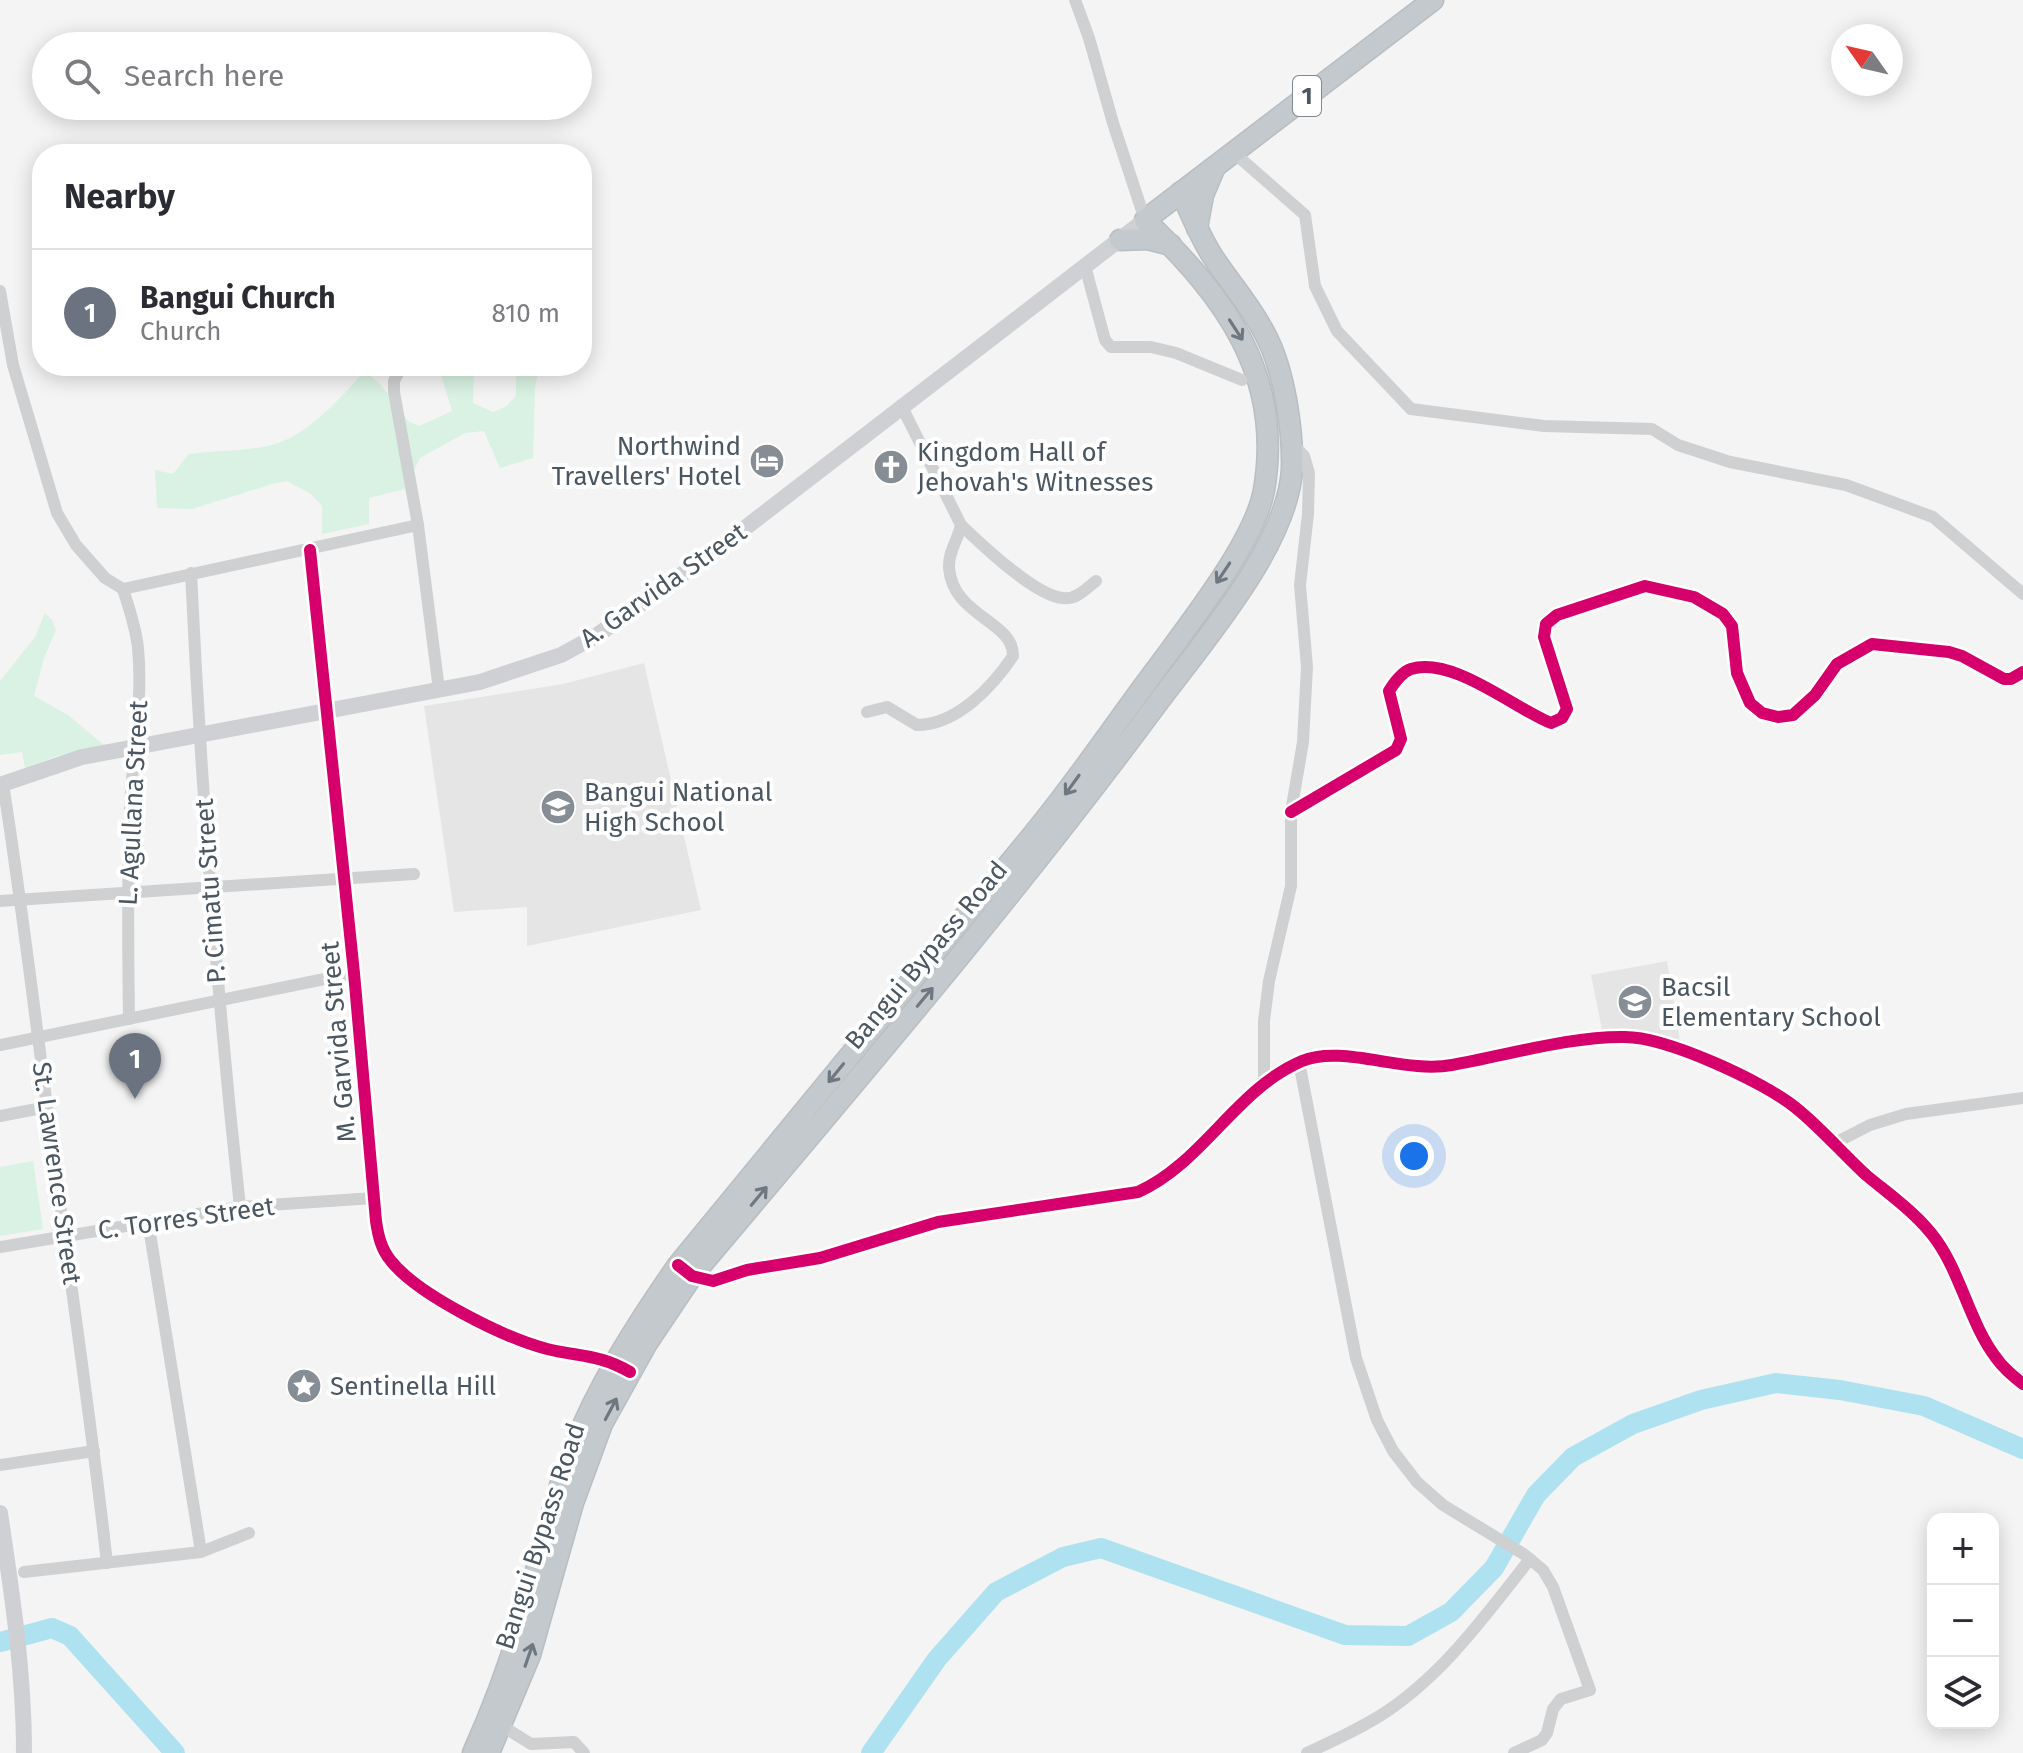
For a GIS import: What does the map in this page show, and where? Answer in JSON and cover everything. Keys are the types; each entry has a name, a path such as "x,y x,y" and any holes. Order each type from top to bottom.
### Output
{"highway":[{"name":"1","path":"1145,220 1433,0"},
{"path":"1197,228 1203,195 1216,164"},
{"name":"Bangui Bypass Road","path":"685,1271 1021,882 1214,627 1277,528 1288,496 1292,470 1291,441 1277,363 1266,334 1204,243 1181,192"},
{"name":"Bangui Bypass Road","path":"479,1751 530,1655 588,1460 622,1368 667,1311 685,1271 1066,793 1190,622 1257,515 1264,493 1267,437 1257,371 1246,345 1197,271 1145,220"},
{"path":"1120,240 1148,239 1172,246"},
{"path":"1220,304 1238,292"}],"main road":[{"name":"A. Garvida Street","path":"1,784 57,764 506,676 561,655 596,636 719,548 1145,220"},
{"path":"0,1513 23,1692 24,1753"}],"street":[{"path":"1075,0 1145,220"},
{"path":"1233,152 1305,215 1315,286 1337,331 1411,409 1544,426 1652,429 1678,445 1730,462 1846,485 1933,517 2023,594"},
{"path":"1085,266 1102,329 1111,347 1164,350 1242,380"},
{"path":"0,291 4,343 57,513 76,545 105,578 123,589 418,525"},
{"path":"397,376 393,385 418,525 439,690"},
{"path":"901,405 961,525 994,556 1037,587 1061,599 1083,592 1096,581"},
{"path":"1264,1083 1264,1021 1269,981 1291,886 1291,812 1303,742 1307,667 1300,585 1309,473 1304,456 1291,441"},
{"path":"867,712 887,707 917,725 943,719 986,691 1013,656 1013,650 1003,635 962,602 951,585 948,564 961,525"},
{"name":"M. Garvida Street","path":"310,550 379,1240 392,1263 423,1289 450,1306 522,1341 547,1349 594,1356 622,1368"},
{"name":"P. Cimatu Street","path":"191,573 198,735 218,1001 240,1207"},
{"path":"1291,812 1396,750 1401,739 1389,691 1409,669 1428,668 1446,672 1490,688 1535,717 1551,723 1562,718 1567,709 1544,637 1546,624 1557,615 1645,586 1694,597 1723,614 1732,626 1737,673 1750,703 1762,713 1778,717 1793,715 1815,695 1837,664 1872,644 1949,652 2004,679 2011,679 2023,672"},
{"name":"L. Agullana Street","path":"123,589 138,647 139,718 133,748 127,891 129,1019"},
{"name":"St. Lawrence Street","path":"1,784 21,899 67,1236 107,1563"},
{"path":"0,901 344,876 414,874"},
{"path":"0,1045 354,973"},
{"path":"685,1271 713,1281 747,1270 820,1258 938,1222 1138,1192 1163,1177 1264,1083 1313,1057 1335,1055 1414,1067 1448,1066 1581,1041 1641,1038 1697,1058 1797,1108 1934,1237 1950,1261 1996,1359 2023,1384"},
{"path":"1299,1062 1356,1358 1377,1420 1393,1451 1417,1482 1443,1505 1543,1570 1553,1587 1590,1690 1561,1699 1553,1709 1542,1740 1514,1753"},
{"path":"1833,1144 1870,1125 1906,1114 2023,1098"},
{"path":"0,1116 47,1107"},
{"name":"C. Torres Street","path":"0,1247 240,1207 374,1198"},
{"path":"148,1221 201,1552"},
{"path":"0,1465 94,1451"},
{"path":"24,1572 201,1552 249,1533"},
{"path":"1307,1753 1352,1732 1410,1694 1442,1665 1478,1625 1527,1557"},
{"path":"495,1722 531,1744 574,1742 584,1753"}],"shaded area":[{"name":"Bangui National High School","path":"644,663 701,910 527,946 527,907 454,912 424,706 563,684"},
{"name":"Bacsil Elementary School","path":"1667,961 1680,1041 1636,1030 1603,1034 1591,975"}],"green space":[{"path":"360,376 371,376 408,421 419,426 452,411 441,376 474,376 473,403 493,412 507,406 516,395 516,376 537,376 533,458 500,468 484,431 465,433 420,458 405,489 369,498 369,524 322,534 322,506 311,494 287,481 192,509 157,508 155,470 173,474 189,454 251,449 284,441 322,415"},
{"path":"45,613 56,630 44,658 34,696 68,715 106,747 57,756 25,768 22,752 0,755 0,681 35,637"},
{"path":"33,1161 43,1229 0,1236 0,1167"}],"waterway":[{"path":"871,1753 937,1659 996,1592 1063,1557 1101,1548 1345,1635 1408,1636 1451,1612 1494,1568 1536,1495 1573,1457 1633,1424 1701,1400 1776,1383 1840,1390 1924,1406 2023,1449"},
{"path":"0,1642 52,1628 70,1636 175,1753"}],"cycle path":[{"path":"310,550 376,1221 382,1247 404,1274 463,1314 529,1343 599,1359 630,1372"},
{"path":"1291,812 1396,750 1401,739 1389,691 1401,675 1411,669 1428,667 1446,670 1551,723 1562,718 1567,709 1544,637 1546,624 1557,615 1645,586 1694,597 1723,614 1732,626 1737,673 1750,703 1762,713 1778,717 1793,715 1815,695 1837,664 1872,644 1949,652 2004,679 2011,679 2023,672"},
{"path":"678,1265 692,1276 713,1281 747,1270 820,1258 938,1222 1138,1192 1182,1163 1238,1107 1279,1073 1318,1057 1355,1057 1433,1067 1560,1043 1625,1037 1664,1044 1714,1062 1781,1097 1805,1116 1930,1232 1946,1255 1988,1345 2003,1366 2023,1384"}],"place":[{"name":"Northwind Travellers' Hotel","path":"767,461"},
{"name":"Kingdom Hall of Jehovah's Witnesses","path":"891,467"},
{"name":"Bangui National High School","path":"558,807"},
{"name":"Bacsil Elementary School","path":"1635,1002"},
{"name":"Bangui Church","path":"135,1099"},
{"name":"Sentinella Hill","path":"304,1386"}]}
